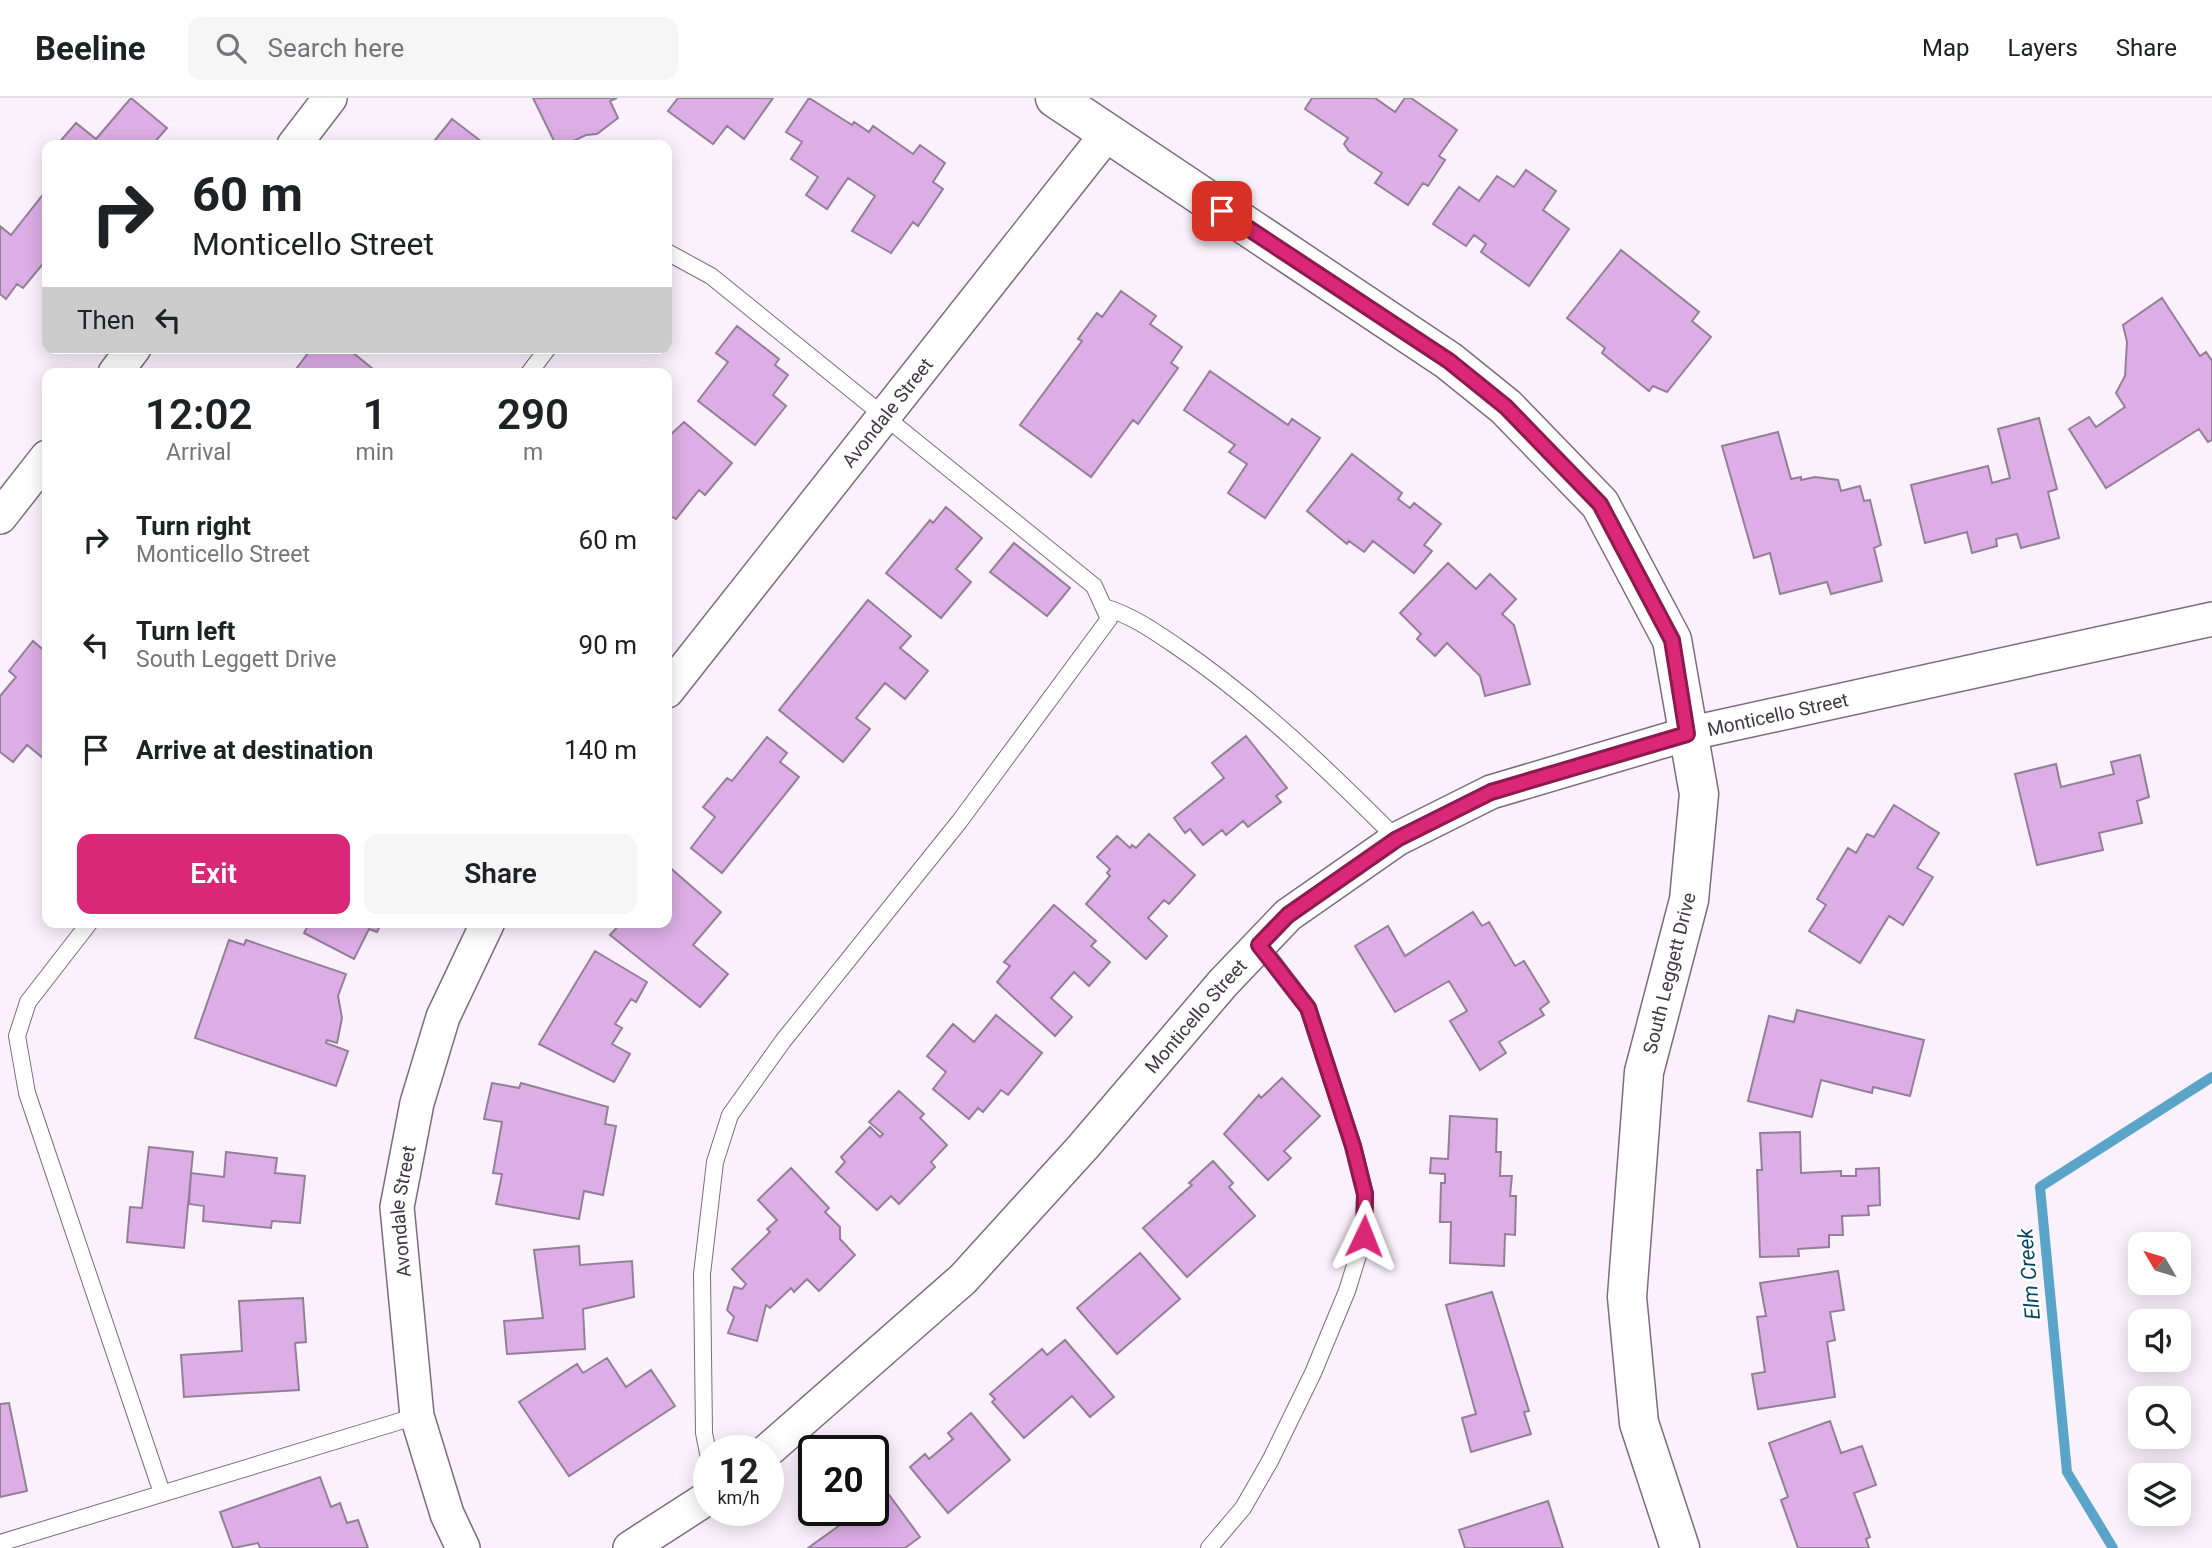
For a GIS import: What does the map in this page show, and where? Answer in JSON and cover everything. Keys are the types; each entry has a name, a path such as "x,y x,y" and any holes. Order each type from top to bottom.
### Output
{"street":[{"path":"298,140 330,98"},
{"name":"South Leggett Drive","path":"1055,98 1449,361 1506,407 1554,453 1600,504 1672,640 1699,794 1689,900 1644,1072 1627,1297 1639,1423 1679,1548"},
{"name":"Avondale Street","path":"672,685 1107,134"},
{"path":"119,368 129,354"},
{"path":"0,517 42,463"},
{"name":"Monticello Street","path":"784,1436 963,1279 1083,1147 1223,983 1288,915 1397,839 1491,792 1687,734 2212,619"},
{"name":"Avondale Street","path":"464,1548 447,1514 417,1416 397,1207 417,1103 443,1017 485,928"},
{"path":"630,1548 693,1507"}],"lane":[{"path":"672,255 710,275 886,414 1094,586 1109,619 1052,700 959,822 783,1041 730,1115 715,1162 702,1274 704,1435"},
{"path":"532,368 543,354"},
{"path":"1104,607 1130,615 1217,674 1342,784 1397,839"},
{"path":"85,928 28,1002 17,1036 31,1105 162,1493"},
{"path":"1209,1548 1242,1508 1270,1461 1318,1361 1347,1291 1364,1236 1365,1194 1353,1146 1308,1008 1259,945"},
{"path":"0,1543 417,1416"}],"building":[{"path":"131,98 167,128 156,140 61,140 76,123 96,139"},
{"path":"533,98 617,98 610,101 618,118 597,134 576,140 554,140"},
{"path":"678,98 773,98 744,139 727,126 713,144 668,111"},
{"path":"809,98 852,125 854,122 869,132 873,126 913,154 920,145 945,163 933,182 943,189 918,226 913,222 891,253 852,231 875,196 848,178 827,209 806,195 818,177 791,159 802,142 786,132"},
{"path":"1312,98 1375,98 1395,112 1405,98 1411,98 1457,130 1439,156 1445,160 1428,186 1423,183 1408,205 1375,183 1382,173 1349,151 1344,144 1348,138 1305,109"},
{"path":"452,119 479,140 435,140"},
{"path":"1526,170 1556,191 1543,210 1569,229 1529,286 1481,252 1486,244 1474,235 1466,246 1433,224 1459,187 1479,201 1497,176 1514,187"},
{"path":"42,196 42,265 23,288 17,284 6,299 0,294 0,226 11,235"},
{"path":"1621,250 1699,312 1692,321 1711,337 1667,392 1653,386 1649,391 1602,353 1605,348 1567,318"},
{"path":"1121,291 1156,316 1150,324 1182,347 1171,363 1178,368 1138,424 1133,420 1091,477 1020,425 1082,341 1078,339 1097,313 1102,317"},
{"path":"2162,298 2200,356 2206,352 2212,361 2212,440 2208,442 2199,429 2106,488 2069,429 2089,417 2096,427 2125,407 2116,393 2125,376 2127,342 2123,325"},
{"path":"737,326 779,359 775,365 788,375 773,395 786,406 755,445 698,401 728,362 716,353"},
{"path":"307,354 354,354 372,368 297,368"},
{"path":"1210,371 1288,425 1292,419 1320,438 1265,518 1228,493 1247,464 1229,452 1235,445 1184,410"},
{"path":"2039,418 2057,489 2048,492 2059,538 2021,548 2017,534 1996,539 1997,546 1972,553 1967,532 1925,543 1911,485 1988,466 1992,483 2010,478 1998,429"},
{"path":"684,422 732,463 705,495 699,490 676,519 672,517 672,433"},
{"path":"1778,432 1791,479 1815,477 1838,480 1841,491 1860,486 1864,501 1870,500 1881,545 1874,548 1882,581 1831,594 1827,582 1780,594 1770,553 1754,558 1722,446"},
{"path":"1352,454 1402,493 1398,499 1410,508 1414,503 1441,524 1424,545 1432,551 1414,573 1373,541 1364,552 1349,541 1347,544 1307,511"},
{"path":"946,507 982,538 956,569 971,582 941,618 886,573 930,520 933,523"},
{"path":"1014,543 1070,588 1047,616 990,572"},
{"path":"1448,563 1476,589 1490,574 1516,599 1502,614 1514,625 1530,684 1485,696 1480,676 1447,643 1435,656 1417,639 1421,634 1400,613"},
{"path":"868,600 911,636 900,648 928,671 905,699 885,683 856,718 870,729 843,762 779,710"},
{"path":"33,641 42,649 42,757 27,745 13,762 0,752 0,696 16,677 9,671"},
{"path":"1246,736 1287,788 1276,796 1281,802 1248,827 1243,821 1226,835 1222,830 1203,845 1190,829 1185,833 1174,818 1224,778 1212,763"},
{"path":"767,737 787,753 780,762 799,777 722,873 691,848 715,817 703,807 727,778 732,781"},
{"path":"2140,755 2149,797 2137,801 2142,823 2099,833 2103,850 2037,865 2015,774 2056,764 2061,787 2114,774 2111,762"},
{"path":"1894,805 1939,833 1917,868 1933,877 1903,925 1889,916 1860,963 1809,931 1826,905 1817,899 1848,848 1856,853 1867,834 1874,837"},
{"path":"1149,834 1195,875 1169,904 1164,900 1148,918 1167,936 1146,959 1086,904 1110,876 1107,873 1110,869 1097,857 1117,836 1130,848 1132,845 1136,848"},
{"path":"672,869 721,912 693,945 728,974 700,1007 610,935 616,928 672,928"},
{"path":"1054,905 1096,941 1091,946 1110,962 1089,986 1074,972 1051,998 1072,1017 1055,1036 997,982 1010,966 1004,962"},
{"path":"1473,912 1482,926 1489,922 1515,966 1524,961 1549,1002 1540,1009 1544,1015 1499,1042 1506,1053 1480,1070 1450,1021 1467,1011 1449,981 1395,1012 1355,946 1388,926 1405,956"},
{"path":"307,928 379,928 377,932 369,929 354,959 304,933"},
{"path":"229,940 244,945 246,940 346,974 338,996 342,1018 337,1043 327,1040 326,1043 348,1051 336,1086 195,1038"},
{"path":"595,951 647,982 636,1002 631,999 615,1024 622,1028 612,1044 630,1054 614,1082 539,1044"},
{"path":"1797,1010 1924,1040 1910,1096 1873,1087 1872,1093 1821,1080 1812,1117 1748,1101 1769,1016 1794,1022"},
{"path":"996,1015 1042,1053 1008,1095 1001,1090 983,1112 978,1108 969,1119 933,1089 946,1072 927,1056 953,1024 974,1042"},
{"path":"1282,1078 1320,1116 1284,1151 1291,1158 1268,1180 1224,1134 1259,1095 1261,1098"},
{"path":"492,1083 519,1088 521,1083 608,1107 605,1124 616,1126 603,1195 584,1191 579,1219 496,1204 502,1174 493,1173 502,1122 484,1119"},
{"path":"899,1091 924,1114 920,1118 947,1145 931,1162 935,1167 899,1204 891,1196 877,1210 836,1172 845,1162 841,1157 870,1127 880,1137 883,1134 869,1122"},
{"path":"1450,1116 1497,1119 1496,1152 1501,1152 1500,1176 1512,1176 1510,1196 1516,1196 1515,1235 1505,1234 1504,1266 1450,1263 1451,1222 1440,1222 1441,1183 1445,1183 1445,1174 1430,1173 1431,1158 1448,1159"},
{"path":"1800,1132 1801,1173 1841,1171 1841,1176 1856,1176 1856,1169 1879,1168 1880,1205 1868,1206 1869,1215 1842,1216 1843,1235 1829,1235 1829,1247 1798,1249 1799,1256 1760,1257 1757,1170 1762,1170 1760,1133"},
{"path":"149,1147 193,1152 184,1248 127,1242 130,1207 142,1208"},
{"path":"226,1152 277,1158 275,1173 305,1176 300,1223 272,1221 271,1228 203,1221 204,1206 189,1204 191,1173 224,1177"},
{"path":"1213,1161 1233,1183 1229,1187 1255,1216 1187,1277 1143,1228 1192,1185 1189,1183"},
{"path":"791,1168 829,1208 825,1212 840,1227 840,1239 855,1255 819,1291 807,1279 794,1292 791,1288 770,1308 766,1305 757,1341 728,1333 734,1317 727,1310 734,1287 742,1289 746,1284 732,1269 770,1232 767,1229 777,1220 758,1200"},
{"path":"579,1246 580,1265 632,1261 634,1297 583,1309 585,1349 507,1354 504,1321 543,1318 534,1250"},
{"path":"1140,1253 1180,1299 1117,1354 1077,1308"},
{"path":"1838,1271 1844,1310 1830,1312 1835,1340 1827,1342 1835,1397 1758,1409 1752,1374 1765,1372 1757,1317 1766,1316 1760,1283"},
{"path":"1492,1292 1529,1411 1524,1412 1531,1434 1471,1452 1462,1418 1476,1414 1446,1305"},
{"path":"303,1298 306,1342 295,1343 299,1390 184,1397 181,1355 242,1351 239,1301"},
{"path":"1065,1340 1114,1397 1090,1417 1072,1396 1024,1438 992,1402 995,1399 990,1394 1042,1349 1047,1355"},
{"path":"607,1358 626,1387 651,1370 675,1406 569,1476 519,1402 577,1364 583,1373"},
{"path":"9,1403 27,1491 0,1497 0,1404"},
{"path":"971,1413 1010,1460 948,1513 910,1467 925,1454 929,1459 953,1439 948,1433"},
{"path":"1830,1421 1841,1453 1862,1446 1876,1485 1854,1493 1870,1537 1866,1539 1869,1548 1798,1548 1781,1500 1788,1497 1769,1443"},
{"path":"320,1477 331,1507 340,1503 347,1523 358,1520 368,1548 260,1548 258,1543 233,1548 220,1512"},
{"path":"889,1495 920,1537 905,1548 808,1548 839,1526 889,1526"},
{"path":"1548,1501 1563,1548 1465,1548 1459,1530"}],"waterway":[{"name":"Elm Creek","path":"2113,1548 2067,1472 2040,1187 2212,1077"}],"route":[{"path":"1222,211 1449,361 1506,407 1554,453 1600,504 1636,566 1672,640 1687,734 1491,792 1397,839 1288,915 1259,945 1308,1008 1353,1146 1365,1194 1364,1236"}]}
